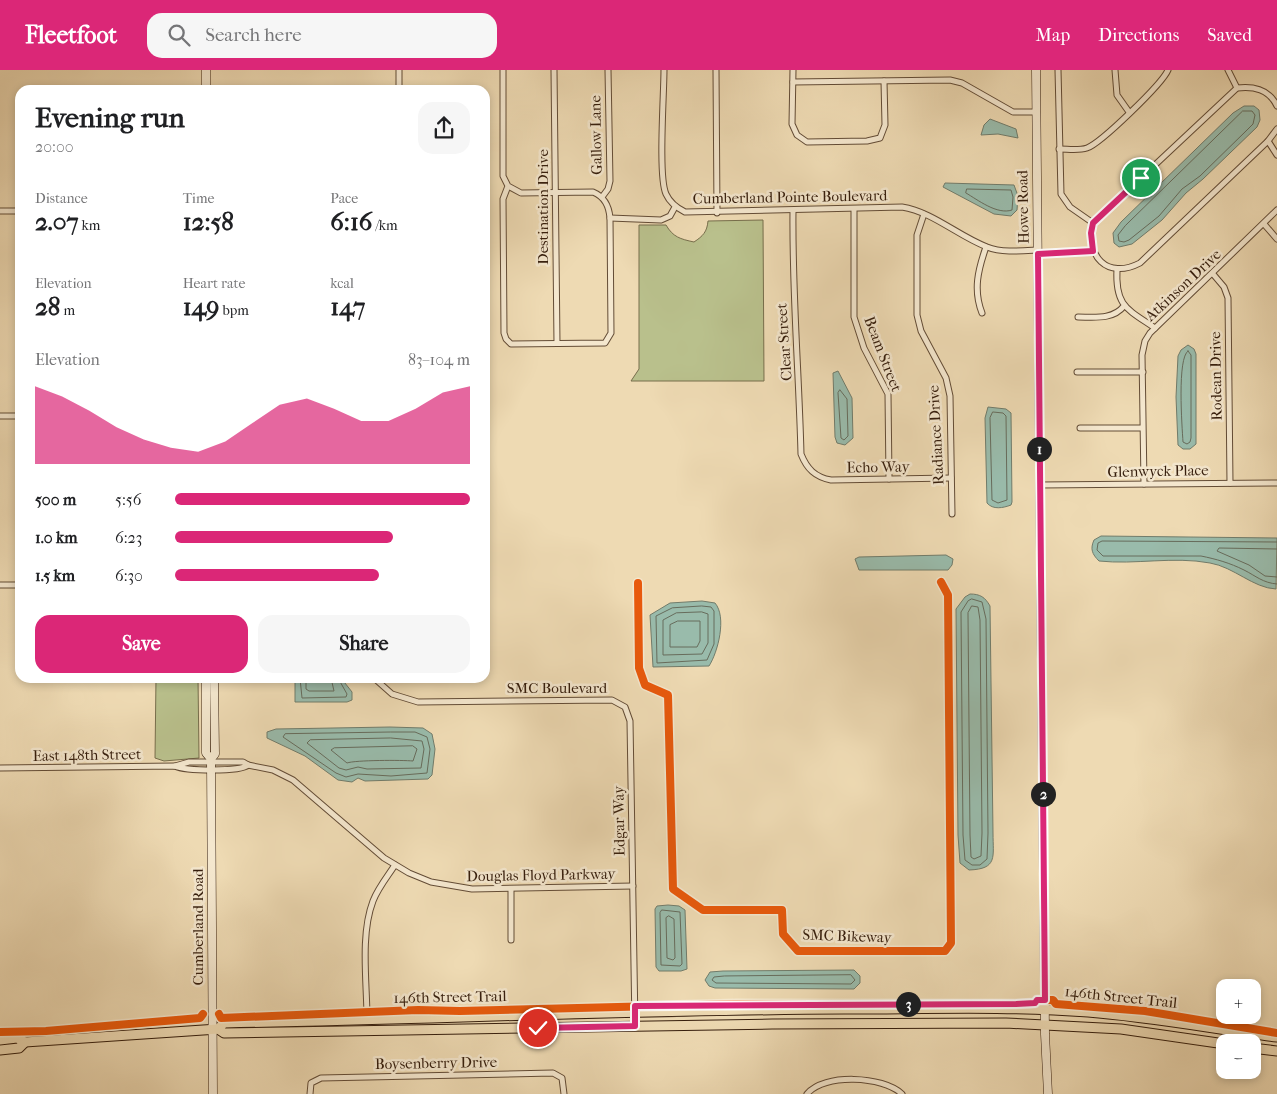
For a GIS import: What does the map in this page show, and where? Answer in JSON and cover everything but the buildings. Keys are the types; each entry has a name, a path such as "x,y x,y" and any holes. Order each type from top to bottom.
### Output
{"main road":[{"path":"215,1029 224,1023 635,1012 826,1009 1045,1010 1147,1018 1277,1037"},
{"path":"0,1040 17,1038 25,1042 215,1029 224,1033 309,1033 772,1024 1045,1024 1140,1031 1216,1043"},
{"path":"0,1050 19,1048 25,1042"},
{"path":"1261,1049 1277,1051"}],"street":[{"path":"206,70 206,85"},
{"path":"398,70 399,85"},
{"path":"502,70 503,176 508,186 521,193 593,192 602,197 608,204 610,218 611,333 605,343 511,344 506,340 504,333 503,199 508,186"},
{"name":"Destination Drive","path":"554,70 557,343"},
{"name":"Gallow Lane","path":"602,197 608,189 610,181 608,70"},
{"name":"Cumberland Pointe Boulevard","path":"664,70 663,183 666,194 675,207 685,212 902,207 924,214 986,246 1009,251 1093,251"},
{"path":"716,70 716,212"},
{"path":"793,70 792,124 797,135 807,142 868,141 880,138 884,125 884,81"},
{"name":"Howe Road","path":"1036,70 1045,1024 1048,1094"},
{"path":"1058,70 1060,183 1064,202 1093,223"},
{"path":"1115,70 1117,95 1129,112"},
{"path":"1059,149 1081,149 1093,145 1158,84 1168,70"},
{"path":"1228,70 1237,88"},
{"path":"793,82 950,80 962,83 1013,112 1037,112"},
{"path":"1277,106 1274,99 1265,92 1248,87 1237,88 1093,223 1091,233 1093,251 1107,266 1116,269 1128,269 1140,263 1268,141 1277,129"},
{"path":"1268,141 1277,155"},
{"path":"610,218 661,220 670,216 675,207"},
{"name":"Beam Street","path":"854,208 854,317 864,348 888,394 889,479"},
{"name":"Atkinson Drive","path":"1144,484 1142,428 1145,341 1155,328 1213,274 1277,210"},
{"path":"0,211 15,211"},
{"name":"Clear Street","path":"793,211 792,270 801,454 809,469"},
{"name":"Radiance Drive","path":"924,214 917,235 917,314 921,331 946,378 950,396 952,514"},
{"path":"1264,224 1277,239"},
{"path":"982,313 978,301 977,274 986,246"},
{"path":"1116,269 1118,296 1124,306 1155,328"},
{"name":"Rodean Drive","path":"1213,274 1224,287 1228,298 1230,483"},
{"path":"1078,317 1105,317 1120,311 1124,306"},
{"path":"1077,372 1143,372"},
{"path":"0,416 15,416"},
{"path":"1080,428 1142,428"},
{"name":"Echo Way","path":"809,469 819,478 831,480 950,478"},
{"name":"Glenwyck Place","path":"1040,484 1277,483"},
{"path":"0,586 15,585"},
{"name":"Cumberland Road","path":"206,683 206,754 211,763"},
{"name":"Cumberland Road","path":"213,1094 215,1029 211,763 215,754 214,683"},
{"name":"SMC Boulevard","path":"380,683 392,694 418,702 612,700 625,707"},
{"name":"Edgar Way","path":"625,707 630,721 635,1026"},
{"name":"Douglas Floyd Parkway","path":"211,763 244,768 248,765 266,768 293,780 395,865 415,876 448,887 511,889 633,886"},
{"name":"East 148th Street","path":"0,768 174,766 182,769 211,763"},
{"path":"367,1019 366,940 368,918 375,895 395,865"},
{"path":"511,889 512,940"},
{"name":"Boysenberry Drive","path":"310,1094 311,1083 314,1080 331,1078 553,1073 560,1076 564,1091"},
{"path":"807,1094 822,1083 877,1081 891,1086 902,1094"}],"green space":[{"path":"763,220 764,381 631,381 639,369 639,225 666,225 677,237 694,242 704,233 708,221"},
{"path":"156,683 198,683 199,758 164,761 155,758"}],"water":[{"path":"1244,106 1254,106 1259,110 1260,120 1257,127 1186,193 1162,220 1132,244 1119,247 1114,243 1113,233 1121,222 1233,113"},
{"path":"990,119 1016,129 1018,138 998,134 981,135 984,125"},
{"path":"945,183 1014,185 1018,196 1017,210 1011,216 994,214 943,187"},
{"path":"1188,345 1194,349 1196,354 1196,444 1190,449 1183,449 1178,445 1176,397 1178,356 1181,350"},
{"path":"838,371 852,398 853,438 845,445 837,443 835,437 833,373"},
{"path":"988,407 1006,409 1011,413 1012,502 1011,505 1001,508 992,507 987,503 985,418"},
{"path":"1101,536 1277,538 1276,589 1259,585 1219,565 1210,563 1182,560 1099,561 1093,554 1092,546 1094,540"},
{"path":"946,555 953,559 952,565 948,570 859,570 855,559 859,557"},
{"path":"970,594 982,597 990,606 993,855 992,860 985,867 969,870 960,863 958,835 956,609 965,597"},
{"path":"702,601 715,603 719,609 721,625 718,644 709,666 653,667 650,615 670,603"},
{"path":"295,683 345,683 352,692 352,700 347,702 295,702"},
{"path":"423,728 432,734 435,749 432,775 428,779 365,781 358,778 352,782 338,780 305,756 267,738 267,732 276,729"},
{"path":"657,906 679,906 685,910 687,969 681,971 659,971 656,967 655,909"},
{"path":"854,970 860,976 860,983 854,989 715,988 709,986 705,980 710,972 723,971"}],"cycle path":[{"name":"SMC Bikeway","path":"638,583 639,668 645,685 668,695 673,889 703,910 782,910 783,934 798,951 945,951 951,943 948,595 941,582"},
{"name":"146th Street Trail","path":"219,1014 221,1018 418,1010 460,1011 737,1004 1016,1004 1035,1003 1037,1000 1053,1000 1056,1004 1145,1011 1277,1033"},
{"path":"0,1032 46,1031 200,1018 203,1014"}],"route":[{"path":"538,1028 635,1026 635,1006 1016,1004 1035,1003 1037,1000 1045,1000 1038,254 1093,251 1091,233 1093,223 1141,178"}]}
